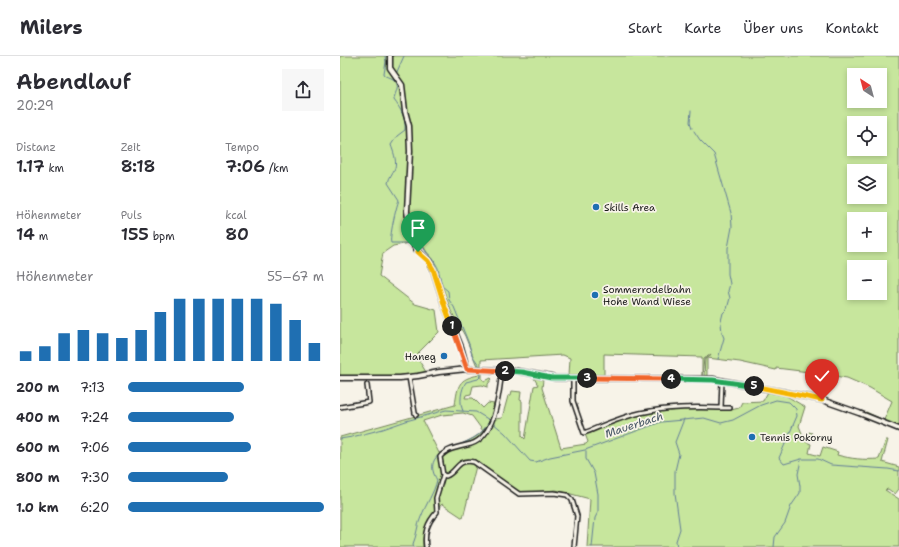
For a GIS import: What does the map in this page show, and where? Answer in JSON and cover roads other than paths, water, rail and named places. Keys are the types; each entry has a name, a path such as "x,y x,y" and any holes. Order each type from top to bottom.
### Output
{"main road":[{"path":"390,56 390,68 402,87 405,111 409,126 410,151 407,211 412,241 433,269 467,369"},
{"path":"340,378 409,377 439,372 483,369 522,372 551,378 722,380 822,400 899,429"}],"street":[{"path":"426,547 425,539 430,520 437,512 436,498 443,475 440,458 445,453 475,442 484,434 493,417 502,371"},
{"path":"409,377 416,415"},
{"path":"573,378 573,401 584,433 639,413 683,407 730,408"},
{"path":"721,408 722,380"},
{"path":"340,407 369,402 367,385"},
{"path":"443,475 449,475 455,467 462,462 468,461 474,462 519,494 554,493 567,495 572,500 577,516 574,547"}],"waterway":[{"path":"385,56 386,62 384,74 396,81 397,89 394,100 399,107 405,122 405,130 397,136 391,145 396,162 395,168 388,183 399,200 393,222 391,243 411,243"},
{"path":"396,74 404,56"},
{"path":"691,111 690,122 692,128"},
{"path":"694,131 700,140 714,154 731,213 732,227 728,248 728,274 730,284 728,291 730,298 727,309 723,313 721,321"},
{"path":"416,243 422,245 426,252 432,257 438,268 442,286 448,291 449,300 454,307 472,355 480,368"},
{"path":"718,359 724,338 721,323"},
{"path":"463,411 461,400 464,385 466,382 478,379 481,376 480,372"},
{"path":"723,379 731,380"},
{"name":"Mauerbach","path":"493,423 505,433 530,461 536,462 550,457 585,450 661,422 704,418 721,423 733,420 761,405 776,400 789,402 796,409 797,416 779,458 784,464 801,459 818,459 831,465 899,471"},
{"name":"Mauerbach","path":"340,439 383,429 446,410 476,412 491,421"},
{"path":"677,547 676,541 680,529 675,493 675,471 679,454 675,442 684,419"},
{"path":"454,447 471,440 483,431 490,420"},
{"path":"414,547 413,544 420,520 437,480 433,471 433,463 435,459 446,450"},
{"path":"586,451 586,459 594,473 598,494 598,512 595,518 592,547"},
{"path":"774,547 775,537 785,523 791,506 800,493 798,474 801,460"}],"place":[{"name":"Skills Area","path":"596,207"},
{"name":"Sommerrodelbahn Hohe Wand Wiese","path":"595,295"},
{"name":"Haneg","path":"444,356"},
{"name":"Tennis Pokorny","path":"752,437"}]}
